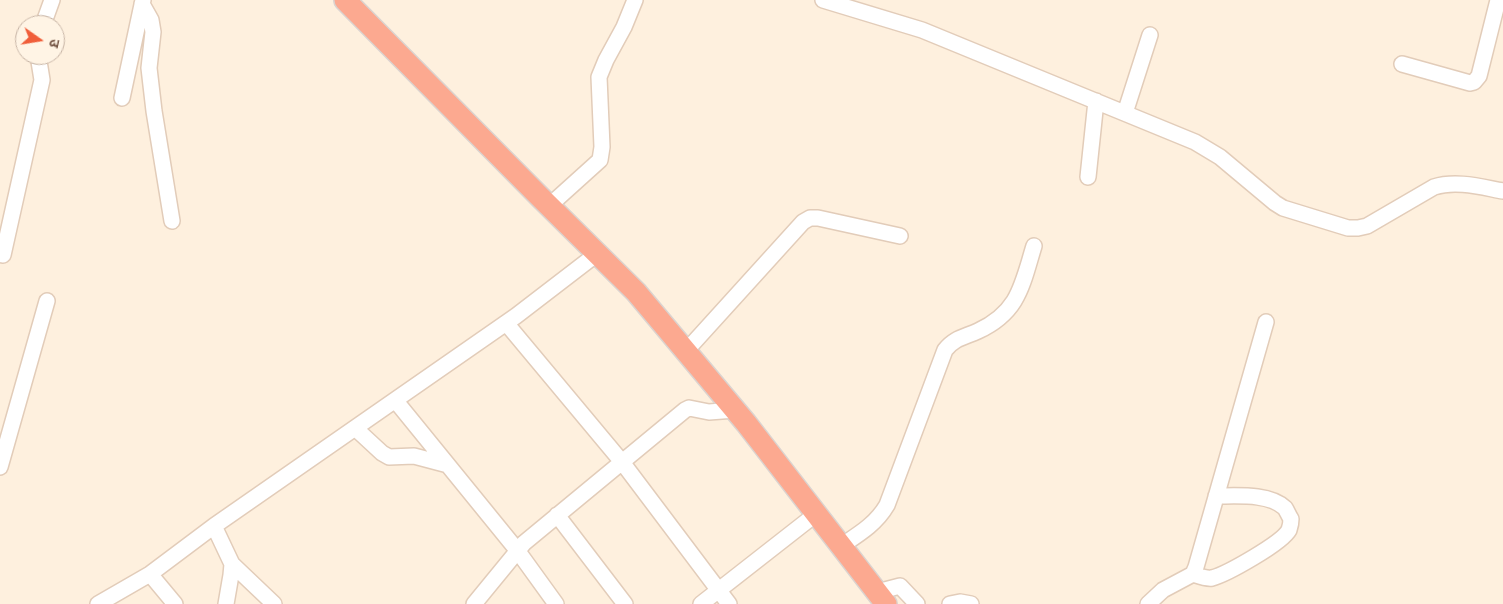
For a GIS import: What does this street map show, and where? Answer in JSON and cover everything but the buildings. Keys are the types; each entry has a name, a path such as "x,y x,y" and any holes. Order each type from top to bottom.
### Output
{"highway":[{"path":"345,0 636,292 735,410 882,598"}],"street":[{"path":"47,15 52,0"},
{"path":"549,206 600,160 602,147 599,77 635,0"},
{"path":"823,0 922,30 1195,142 1210,150 1283,208 1348,228 1367,226 1434,187 1444,184 1503,191"},
{"path":"1402,64 1470,83 1474,82 1479,76 1498,0"},
{"path":"122,98 143,2"},
{"path":"143,2 151,20 153,32 150,68 154,111 172,221"},
{"path":"1125,113 1150,35"},
{"path":"3,255 42,80 40,65"},
{"path":"1088,177 1096,101"},
{"path":"686,351 803,222 810,218 818,218 900,236"},
{"path":"841,546 870,526 880,517 887,505 945,350 957,338 974,333 994,323 1011,307 1021,290 1034,246"},
{"path":"98,604 150,574 214,526 506,323 598,253"},
{"path":"0,467 47,301"},
{"path":"1193,574 1266,322"},
{"path":"506,323 622,462 729,604"},
{"path":"395,400 516,550 556,604"},
{"path":"474,604 516,550 684,410 689,408 709,412 735,410"},
{"path":"354,428 389,457 414,456 448,464"},
{"path":"1148,604 1163,590 1193,574 1212,578 1228,571 1278,542 1289,530 1291,518 1285,508 1268,499 1254,496 1216,496"},
{"path":"701,604 816,514"},
{"path":"557,515 625,604"},
{"path":"214,526 232,564 274,604"},
{"path":"226,604 232,564"},
{"path":"150,574 175,604"},
{"path":"882,598 900,586 917,604"},
{"path":"950,604 960,602 971,604"}]}
